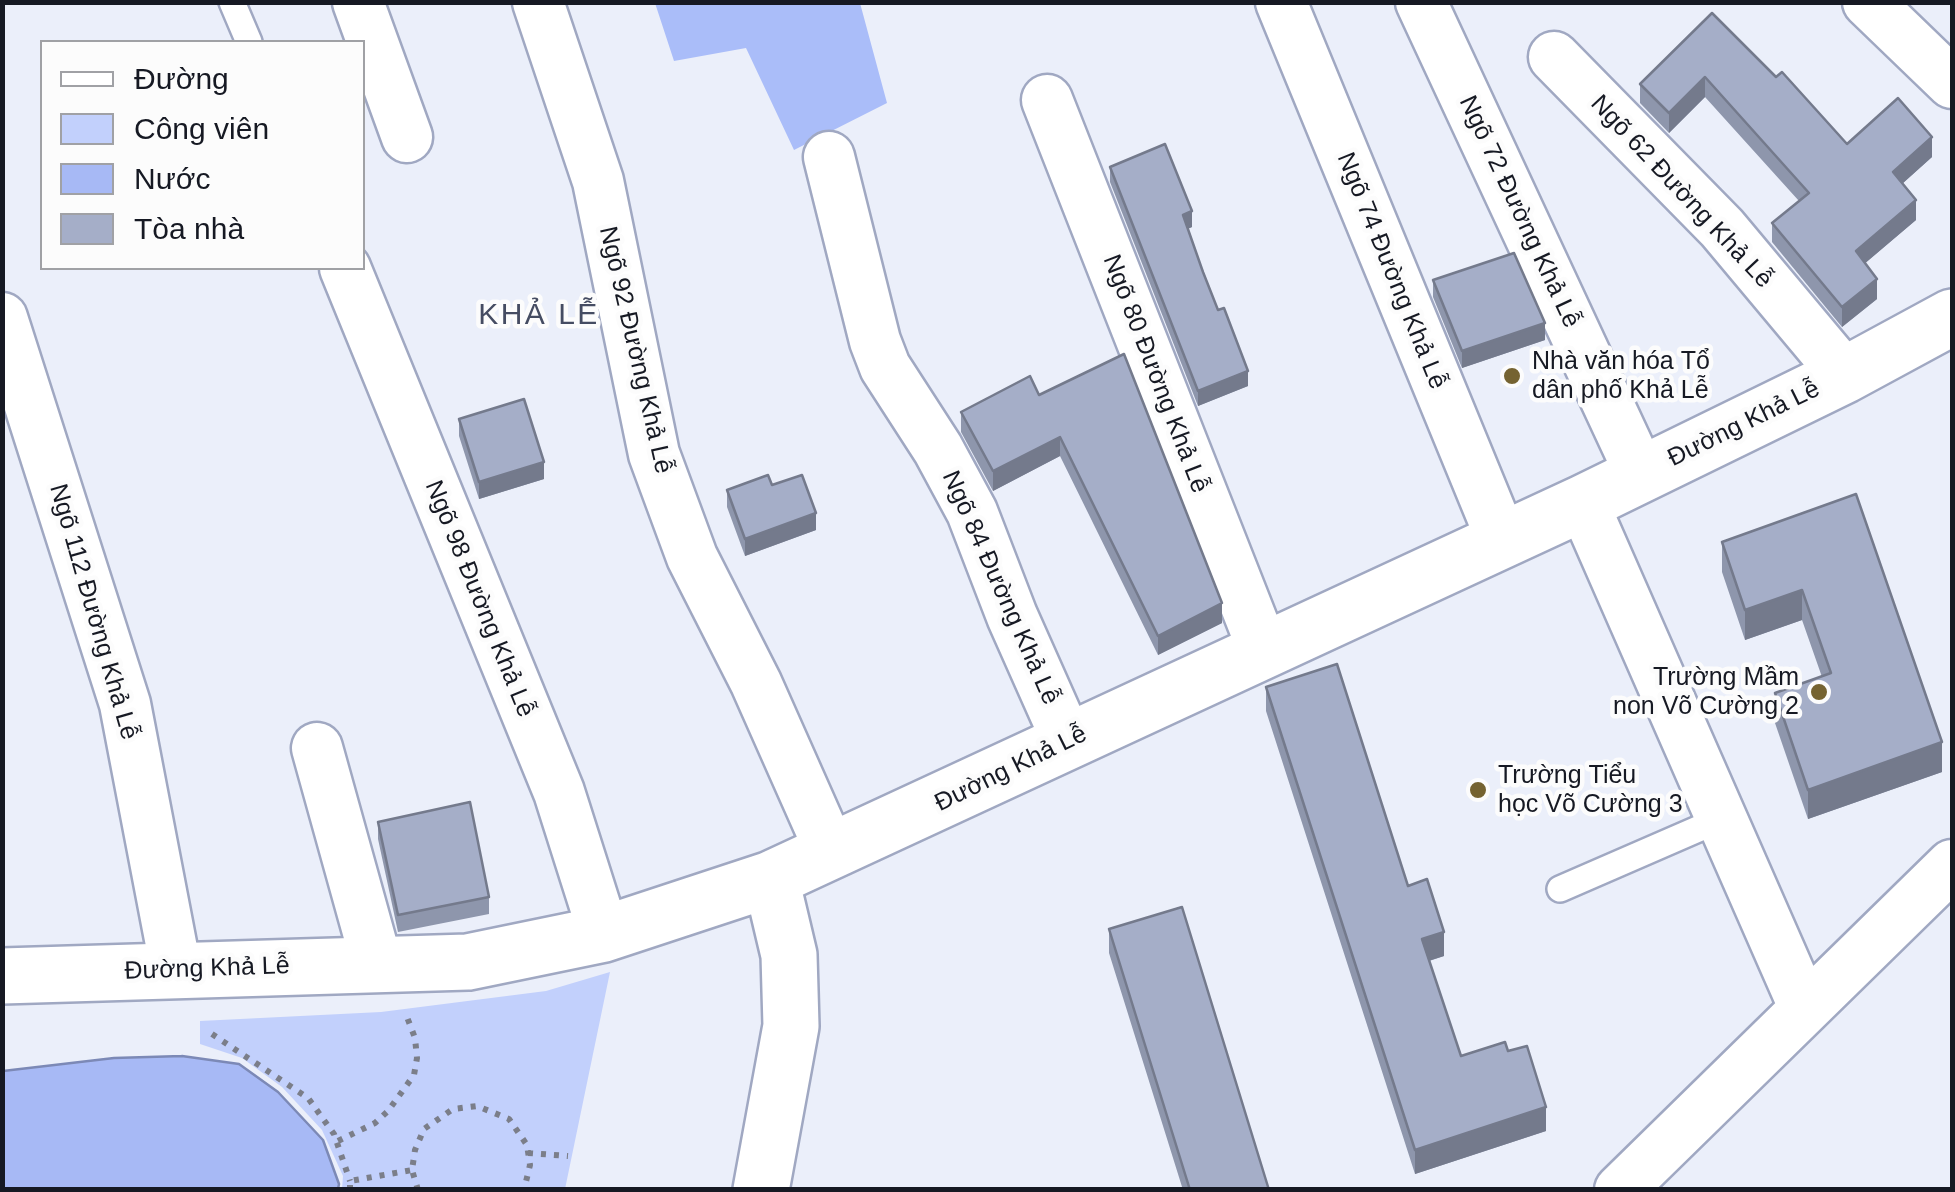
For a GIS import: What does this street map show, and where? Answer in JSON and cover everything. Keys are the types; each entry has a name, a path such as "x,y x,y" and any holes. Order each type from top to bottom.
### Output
{"street":[{"path":"358,2 407,137"},
{"name":"Ngõ 92 Đường Khả Lễ","path":"538,2 598,181 654,454 692,557 756,683 831,852"},
{"name":"Ngõ 74 Đường Khả Lễ","path":"1281,2 1502,540"},
{"name":"Ngõ 72 Đường Khả Lễ","path":"1422,2 1641,475"},
{"path":"1868,2 1952,82"},
{"name":"Ngõ 62 Đường Khả Lễ","path":"1554,58 1722,228 1845,375"},
{"name":"Ngõ 80 Đường Khả Lễ","path":"1047,100 1264,648"},
{"name":"Ngõ 84 Đường Khả Lễ","path":"829,157 874,342 972,512 1012,616 1068,742"},
{"name":"Ngõ 98 Đường Khả Lễ","path":"345,270 559,792 604,934"},
{"name":"Đường Khả Lễ","path":"2,976 468,962 604,934 771,880 1641,475 1845,375 1952,317"},
{"name":"Ngõ 112 Đường Khả Lễ","path":"2,318 125,704 176,970"},
{"path":"1582,503 1806,1009"},
{"path":"316,748 378,964"},
{"path":"1620,1190 1946,879"},
{"path":"761,1190 791,1026 789,954 771,880"}],"lane":[{"path":"232,2 249,40"},
{"path":"1560,889 1721,818"}],"path":[{"path":"338,1141 374,1123 388,1111 414,1075 415,1038 407,1018"},
{"path":"212,1034 308,1098 338,1141 350,1185 412,1170"},
{"path":"418,1190 412,1170 414,1150 424,1129 442,1114 465,1106 488,1108 509,1119 527,1145 530,1165 524,1190"},
{"path":"528,1153 568,1156"}],"green space":[{"path":"610,972 565,1189 342,1189 343,1176 322,1130 282,1087 242,1058 200,1044 200,1021 381,1012 546,991"}],"shaded area":[{"path":"655,3 860,3 887,103 794,150 746,48 674,61"}],"water":[{"path":"182,1056 239,1064 278,1092 323,1140 338,1189 3,1189 3,1071 114,1058"}],"building":[{"path":"1712,13 1776,77 1782,72 1847,144 1898,98 1932,137 1893,172 1916,200 1856,251 1877,279 1842,307 1772,223 1809,193 1705,77 1669,113 1640,84"},
{"path":"1165,144 1192,211 1183,215 1203,272 1218,310 1224,308 1248,371 1198,391 1110,167"},
{"path":"1514,253 1545,323 1462,351 1433,280"},
{"path":"1124,354 1222,603 1158,636 1060,437 993,471 961,412 1030,376 1039,395"},
{"path":"524,399 544,462 479,482 459,419"},
{"path":"768,475 772,485 802,475 816,513 745,539 727,490"},
{"path":"1856,494 1942,742 1808,790 1775,693 1831,673 1802,590 1745,610 1722,542"},
{"path":"1337,664 1408,886 1427,879 1444,932 1422,939 1461,1056 1505,1042 1508,1051 1527,1046 1546,1107 1415,1150 1266,687"},
{"path":"470,802 489,897 398,915 378,822"},
{"path":"1182,907 1269,1190 1190,1190 1109,929"}],"place":[{"name":"Nhà văn hóa Tổ dân phố Khả Lễ","path":"1512,376"},
{"name":"Trường Mầm non Võ Cường 2","path":"1819,692"},
{"name":"Trường Tiểu học Võ Cường 3","path":"1478,790"}],"district":[{"name":"KHẢ LỄ","path":"539,316"}]}
